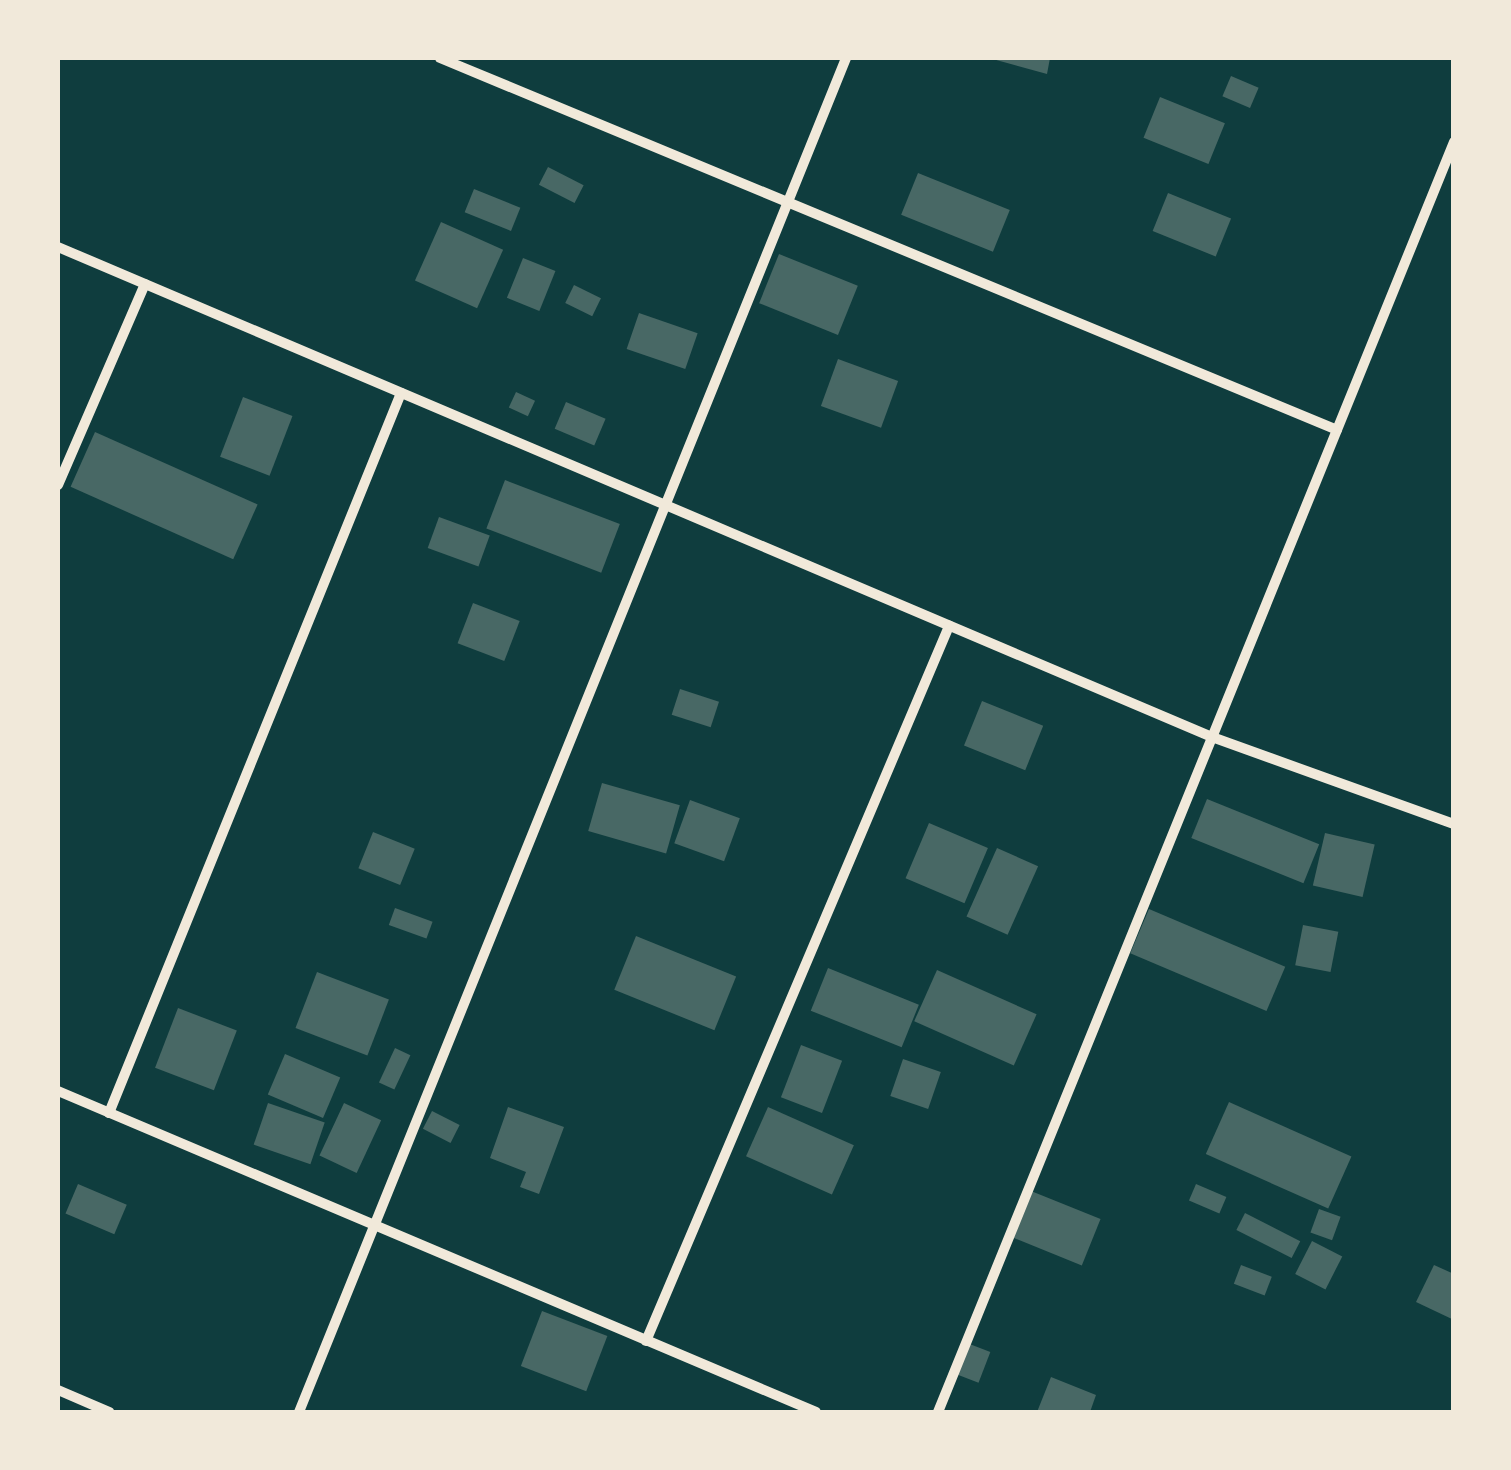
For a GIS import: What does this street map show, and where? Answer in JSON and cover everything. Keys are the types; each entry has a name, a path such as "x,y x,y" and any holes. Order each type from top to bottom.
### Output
{"street":[{"path":"440,58 1337,430"},
{"path":"299,1412 846,58"},
{"path":"938,1412 1454,142"},
{"path":"58,247 1212,737 1454,824"},
{"path":"58,485 144,284"},
{"path":"109,1113 401,393"},
{"path":"646,1341 949,626"},
{"path":"58,1091 816,1412"},
{"path":"58,1390 109,1412"}],"building":[{"path":"989,58 1050,58 1047,74"},
{"path":"1231,76 1259,88 1250,108 1222,96"},
{"path":"1160,97 1225,123 1208,164 1144,138"},
{"path":"548,167 584,185 575,203 539,185"},
{"path":"918,173 1010,210 993,252 901,215"},
{"path":"474,189 520,208 511,231 465,212"},
{"path":"1168,193 1231,218 1216,256 1153,231"},
{"path":"441,222 503,250 477,308 415,280"},
{"path":"779,254 858,286 838,335 759,303"},
{"path":"523,258 555,271 539,311 507,298"},
{"path":"574,285 601,298 592,316 565,303"},
{"path":"639,313 698,333 685,369 627,349"},
{"path":"838,359 898,381 881,428 821,406"},
{"path":"516,392 535,401 528,416 509,407"},
{"path":"243,397 292,416 270,476 220,457"},
{"path":"566,402 606,419 594,445 555,429"},
{"path":"95,432 258,504 233,559 71,487"},
{"path":"505,480 620,524 601,573 486,529"},
{"path":"439,517 490,535 478,566 428,548"},
{"path":"473,603 520,621 504,661 458,643"},
{"path":"680,689 719,702 711,727 672,715"},
{"path":"982,701 1043,726 1025,770 964,746"},
{"path":"602,783 680,805 666,853 588,831"},
{"path":"1207,799 1319,844 1303,883 1191,838"},
{"path":"690,800 740,818 724,861 674,843"},
{"path":"929,823 988,848 964,903 906,878"},
{"path":"373,832 415,849 400,885 358,868"},
{"path":"1325,833 1375,844 1363,897 1313,886"},
{"path":"997,848 1038,866 1008,935 966,917"},
{"path":"395,908 433,922 426,939 389,925"},
{"path":"1149,909 1285,967 1266,1011 1130,953"},
{"path":"1303,925 1338,932 1331,972 1295,965"},
{"path":"636,936 736,976 714,1030 614,990"},
{"path":"828,968 919,1005 902,1047 811,1011"},
{"path":"937,970 1037,1014 1014,1065 914,1021"},
{"path":"317,972 389,1000 367,1056 295,1028"},
{"path":"178,1008 237,1031 214,1090 155,1068"},
{"path":"801,1045 842,1061 822,1113 781,1097"},
{"path":"395,1048 410,1055 394,1090 379,1082"},
{"path":"285,1054 340,1077 323,1118 268,1095"},
{"path":"903,1059 941,1072 928,1109 890,1096"},
{"path":"1229,1102 1351,1157 1328,1209 1206,1154"},
{"path":"268,1103 325,1123 310,1164 254,1145"},
{"path":"344,1103 381,1120 357,1173 319,1156"},
{"path":"508,1107 564,1127 539,1194 520,1187 526,1172 490,1158"},
{"path":"768,1107 854,1145 832,1195 746,1156"},
{"path":"432,1111 460,1125 451,1143 423,1129"},
{"path":"78,1184 127,1205 114,1234 65,1213"},
{"path":"1196,1184 1226,1197 1219,1213 1189,1201"},
{"path":"1031,1191 1101,1219 1082,1265 1012,1237"},
{"path":"1319,1209 1341,1217 1332,1240 1310,1232"},
{"path":"1245,1213 1300,1241 1292,1258 1236,1230"},
{"path":"1312,1241 1342,1256 1325,1289 1295,1274"},
{"path":"1241,1265 1272,1277 1265,1295 1234,1284"},
{"path":"1434,1265 1454,1274 1454,1320 1416,1302"},
{"path":"542,1311 607,1336 586,1391 521,1366"},
{"path":"967,1343 990,1352 979,1383 955,1374"},
{"path":"1051,1377 1096,1395 1090,1412 1037,1412"}]}
